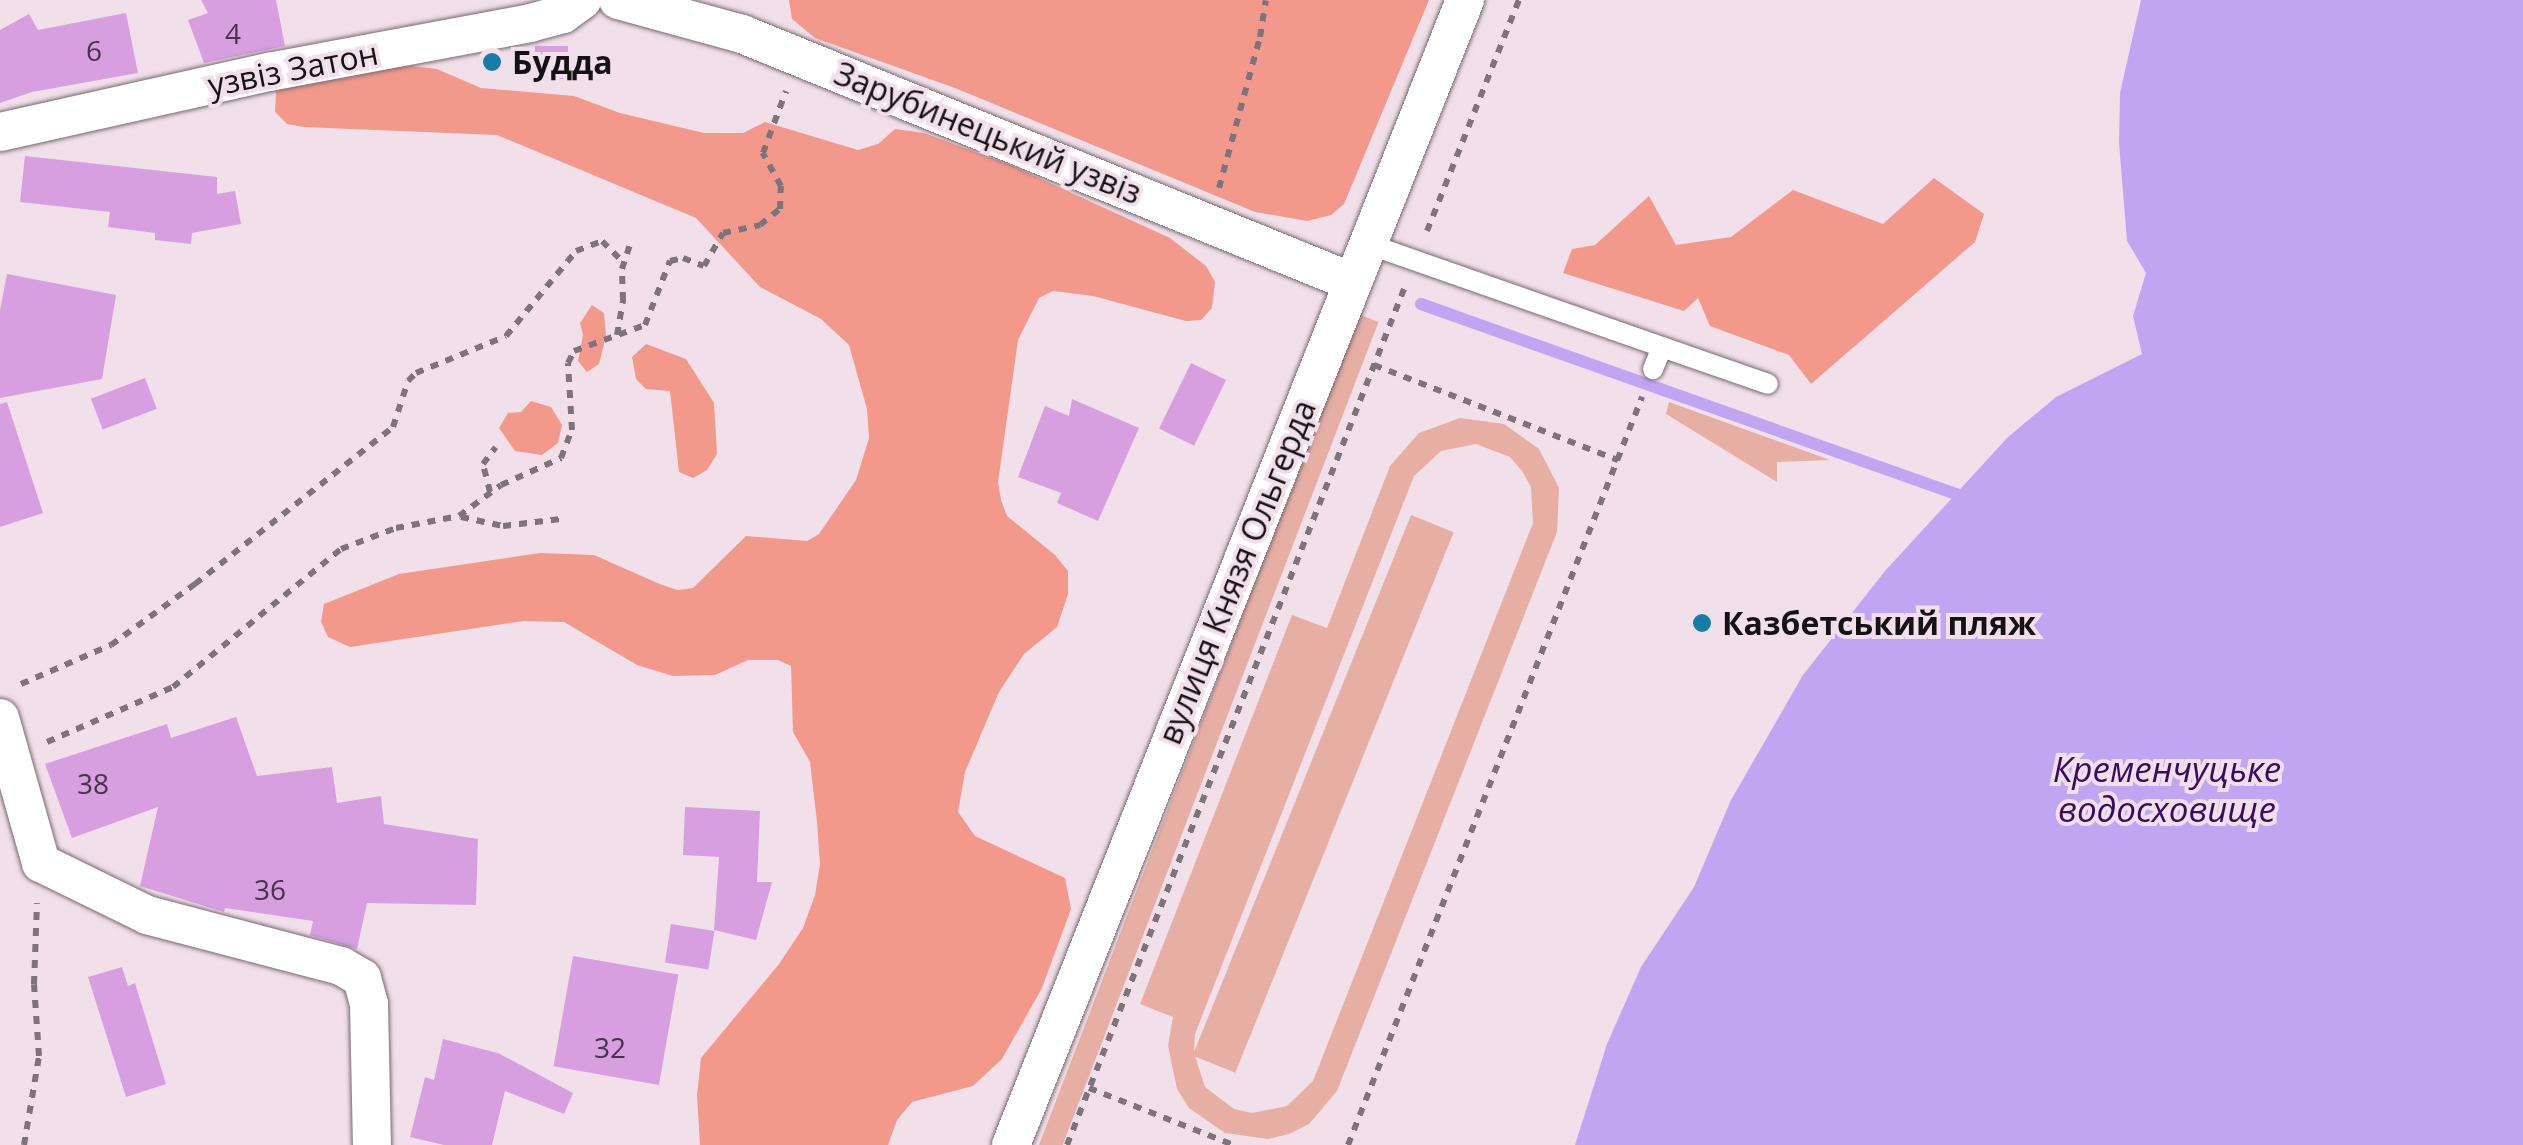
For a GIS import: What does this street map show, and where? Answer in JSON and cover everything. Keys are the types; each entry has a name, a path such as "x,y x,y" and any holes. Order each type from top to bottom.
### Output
{"street":[{"name":"узвіз Затон","path":"0,132 269,72 530,23 563,14 582,0"},
{"name":"Зарубинецький узвіз","path":"618,0 742,34 1352,282"},
{"name":"вулиця Князя Ольгерда","path":"1011,1145 1465,0"},
{"path":"8,701 12,754 40,864 147,915 342,966 362,978 369,1004 372,1145"}],"lane":[{"path":"1368,244 1768,384"},
{"path":"1653,369 1662,347"}],"path":[{"path":"1210,224 1260,37 1266,0"},
{"path":"1067,1145 1519,0"},
{"path":"459,516 490,492 549,466 566,453 573,408 569,358 578,349 649,321 670,261 683,258 704,266 723,233 760,225 780,209 781,186 763,154 772,127"},
{"path":"8,701 48,676 112,645 195,584 393,427 408,382 416,374 506,336 576,252 602,242 623,262"},
{"path":"617,335 623,262 630,245"},
{"path":"1374,365 1618,460"},
{"path":"1348,1145 1636,415"},
{"path":"490,492 483,464 496,446"},
{"path":"12,754 173,687 341,549 396,528 459,516 504,526 561,519"},
{"path":"24,1145 39,1056 34,945 40,864"},
{"path":"1090,1088 1234,1145"}],"shaded area":[{"path":"789,0 1429,0 1344,204 1331,215 1307,221 1255,212 955,88 815,38 792,19"},
{"path":"402,65 437,69 481,88 574,96 620,113 704,133 743,133 765,122 858,150 878,144 895,129 924,133 1013,166 1170,238 1206,266 1215,282 1212,308 1201,320 1186,321 1093,296 1053,291 1039,298 1018,340 998,482 1001,500 1007,516 1055,555 1068,571 1068,594 1057,627 1024,654 999,692 965,772 958,812 975,836 1065,878 1071,909 1042,988 1002,1059 973,1086 912,1102 897,1120 888,1145 700,1145 697,1095 701,1058 779,964 803,928 815,895 820,864 817,822 810,762 793,732 791,666 778,660 748,660 715,675 673,676 637,665 564,622 523,621 350,647 328,637 321,622 324,604 399,574 540,553 594,555 662,585 678,590 693,588 746,536 807,541 819,534 856,480 869,438 867,409 849,345 821,319 760,287 696,218 497,135 304,127 287,124 275,112 276,92 285,85"},
{"path":"1934,178 1984,214 1975,242 1811,384 1789,355 1710,326 1698,298 1684,311 1563,273 1572,249 1595,245 1649,196 1676,245 1731,237 1793,190 1883,224"},
{"path":"592,305 604,313 606,336 599,364 587,372 578,361 583,335 580,323"},
{"path":"1358,314 1379,322 1063,1145 1039,1145"},
{"path":"646,344 686,359 714,403 717,454 707,470 693,478 679,472 670,391 646,389 636,379 632,357"},
{"path":"531,401 551,407 562,425 558,443 542,455 515,451 499,428 508,413 521,412"},
{"path":"1669,402 1830,460 1777,462 1777,482 1666,414"},
{"path":"1460,418 1504,424 1539,449 1559,488 1557,532 1337,1091 1309,1124 1289,1134 1268,1139 1225,1133 1189,1108 1177,1089 1168,1046 1173,1017 1140,1004 1292,615 1327,628 1390,466 1419,433","holes":["1476,444 1510,457 1531,487 1533,523 1313,1081 1287,1106 1252,1113 1234,1109 1205,1087 1194,1053 1195,1034 1414,476 1441,451"]},
{"path":"1411,515 1454,532 1235,1073 1193,1056"}],"water":[{"name":"Кременчуцьке водосховище","path":"2141,0 2523,0 2523,1145 1575,1145 1607,1044 1641,967 1694,887 1731,800 1803,675 1885,571 2008,437 2056,397 2142,354 2133,316 2146,273 2127,241 2119,143 2120,93"}],"building":[{"path":"201,0 276,0 285,46 204,63 188,20 208,13"},
{"path":"126,13 138,73 32,92 0,103 0,30 29,14 38,30"},
{"path":"535,46 568,46 568,79 535,79"},
{"path":"25,156 217,177 217,194 235,191 241,224 192,233 191,244 155,240 155,233 108,227 110,212 20,202"},
{"path":"7,274 116,295 102,379 0,398 0,310"},
{"path":"1191,363 1226,380 1194,446 1159,429"},
{"path":"145,378 157,409 103,430 91,399"},
{"path":"1072,399 1139,428 1098,521 1057,503 1061,493 1018,477 1045,406 1069,416"},
{"path":"7,402 43,513 0,527 0,404"},
{"path":"236,717 257,776 332,767 337,803 381,796 384,824 478,839 476,905 367,903 357,949 310,935 313,921 225,908 224,912 140,886 158,807 72,838 45,764 167,724 171,738"},
{"path":"685,807 760,811 757,882 772,882 756,940 714,930 719,857 683,855"},
{"path":"671,924 714,931 708,969 665,963"},
{"path":"573,956 678,975 659,1085 554,1066"},
{"path":"122,967 128,986 135,983 166,1084 126,1097 88,977"},
{"path":"443,1039 498,1053 573,1093 564,1114 505,1091 492,1145 444,1145 410,1137 425,1077 434,1080"}],"waterway":[{"path":"1421,304 1970,499"}],"place":[{"name":"Будда","path":"492,62"},
{"name":"Казбетський пляж","path":"1702,623"}]}
